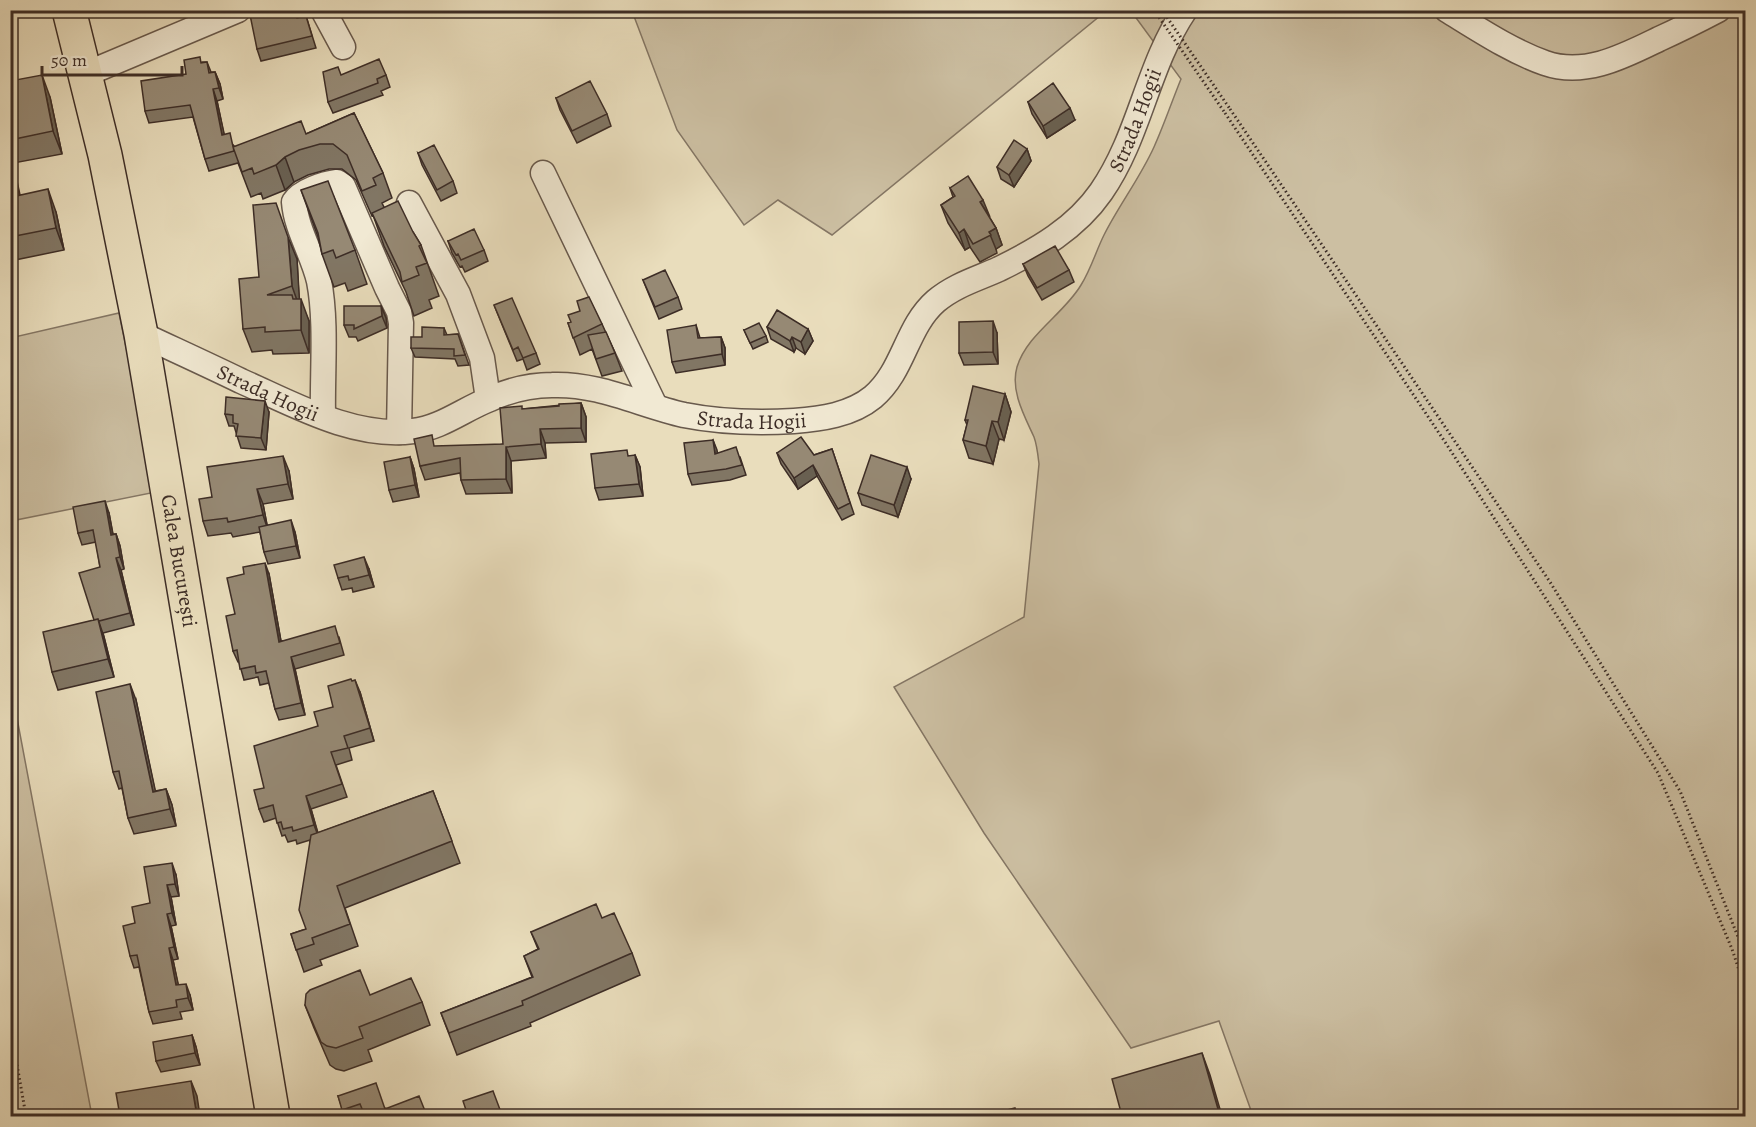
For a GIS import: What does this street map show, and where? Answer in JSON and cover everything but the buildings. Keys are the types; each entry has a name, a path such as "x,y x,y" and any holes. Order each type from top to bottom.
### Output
{"highway":[{"name":"Calea București","path":"69,10 120,222 141,334 273,1116"}],"street":[{"path":"86,74 238,10"},
{"path":"323,10 343,47"},
{"name":"Strada Hogii","path":"141,334 278,398 323,416 359,427 399,432 433,426 510,390 555,384 582,386 702,418 759,422 794,421 852,410 872,398 892,377 919,321 935,302 960,284 997,270 1038,249 1080,217 1100,194 1118,165 1162,53 1185,10"},
{"path":"1447,10 1525,55 1547,64 1564,67 1586,66 1614,60 1718,10"},
{"path":"543,173 655,406"},
{"path":"323,416 319,284 294,202 298,196 337,182 343,186 399,312 401,323 399,432"},
{"path":"409,203 458,294 482,358 488,399"}],"path":[{"path":"1154,10 1447,445 1658,773 1732,949 1746,992"},
{"path":"1162,10 1550,582 1680,791 1746,957"},
{"path":"10,1025 26,1116"}],"shaded area":[{"path":"632,11 1106,11 832,235 778,200 744,225 677,130"},
{"path":"1131,11 1745,11 1745,1116 1253,1116 1219,1021 1131,1048 984,833 894,687 1024,617 1039,464 1035,440 1017,394 1015,376 1017,367 1029,344 1074,295 1085,279 1104,235 1154,147 1181,79"},
{"path":"119,313 156,492 11,521 10,338"},
{"path":"10,681 92,1116 11,1116"}]}
